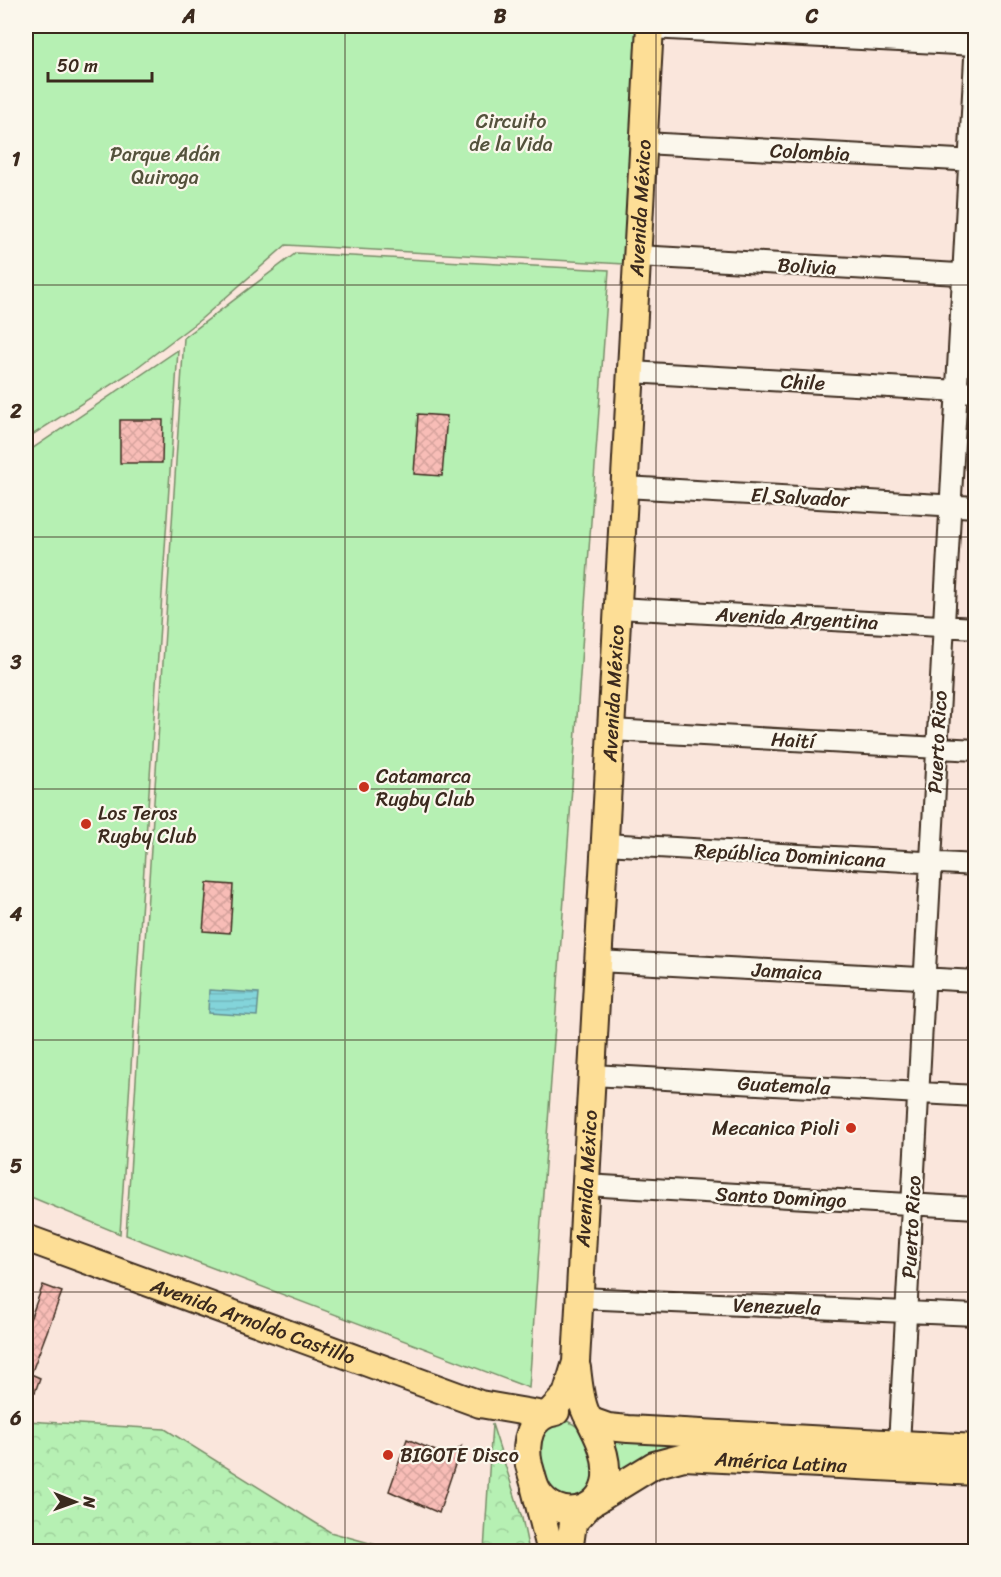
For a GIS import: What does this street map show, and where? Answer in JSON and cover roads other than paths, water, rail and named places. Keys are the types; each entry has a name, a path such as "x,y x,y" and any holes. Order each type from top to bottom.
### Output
{"main road":[{"name":"Avenida México","path":"546,1414 566,1395 576,1362 650,27"},
{"name":"Avenida Arnoldo Castillo","path":"26,1238 480,1404 507,1419 514,1426 531,1472"},
{"name":"Avenida México","path":"576,1362 589,1420"},
{"name":"Avenida Arnoldo Castillo","path":"480,1404 546,1414"},
{"path":"551,1551 531,1472 527,1444 531,1429 546,1414 576,1414 589,1420 602,1447 606,1466 604,1486 573,1523 569,1551"},
{"name":"América Latina","path":"589,1420 608,1427 628,1429 975,1448"},
{"name":"América Latina","path":"591,1504 654,1465 684,1457 975,1472"},
{"path":"531,1472 542,1497 553,1506 572,1511 591,1504"}],"street":[{"path":"650,27 975,45"},
{"name":"Puerto Rico","path":"899,1444 950,506 966,391 975,40"},
{"name":"Colombia","path":"644,143 972,161"},
{"name":"Bolivia","path":"638,256 969,275"},
{"name":"Chile","path":"631,372 966,391"},
{"name":"El Salvador","path":"625,487 975,507"},
{"name":"Avenida Argentina","path":"618,608 975,628"},
{"name":"Haití","path":"611,730 975,750"},
{"name":"República Dominicana","path":"605,844 975,865"},
{"name":"Jamaica","path":"598,961 975,981"},
{"name":"Guatemala","path":"592,1075 975,1096"},
{"name":"Santo Domingo","path":"585,1185 975,1208"},
{"name":"Venezuela","path":"579,1298 975,1315"}],"water":[{"path":"209,990 259,993 257,1016 208,1013"}],"place":[{"name":"Catamarca Rugby Club","path":"364,787"},
{"name":"Los Teros Rugby Club","path":"86,824"},
{"name":"Mecanica Pioli","path":"851,1128"},
{"name":"BIGOTE Disco","path":"388,1455"}],"park label":[{"name":"Circuito de la Vida","path":"511,132"},
{"name":"Parque Adán Quiroga","path":"165,166"}]}
